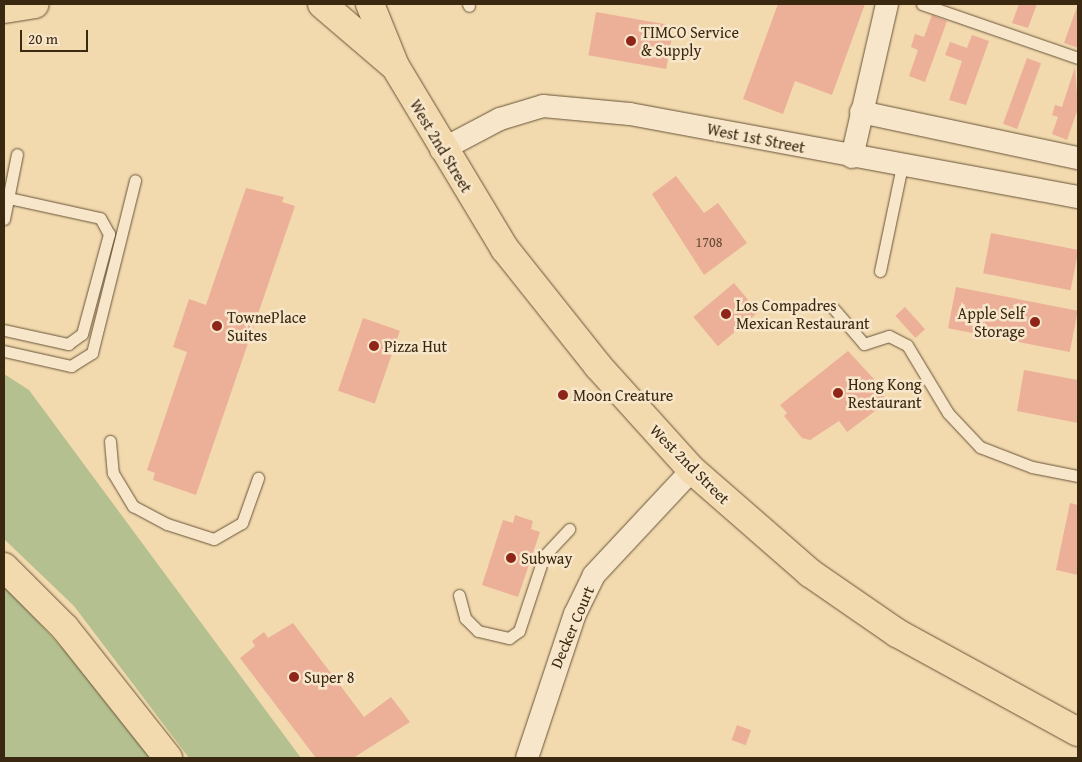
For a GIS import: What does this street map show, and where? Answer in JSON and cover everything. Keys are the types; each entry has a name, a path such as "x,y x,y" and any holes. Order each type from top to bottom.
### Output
{"main road":[{"path":"4,9 35,4"},
{"path":"322,4 394,66"},
{"name":"West 2nd Street","path":"370,4 394,66 442,150 505,249 548,308 692,470 810,573 897,633 1078,732"},
{"path":"4,567 65,628 168,758"}],"street":[{"path":"852,157 887,4"},
{"name":"West 1st Street","path":"442,150 500,119 543,106 630,114 852,157 1078,197"},
{"path":"861,112 1078,158"},
{"name":"Decker Court","path":"527,758 557,661 594,575 692,470"}],"lane":[{"path":"922,4 1078,58"},
{"path":"4,219 17,154"},
{"path":"880,271 902,166"},
{"path":"4,352 71,366 92,353 135,180"},
{"path":"4,330 68,344 82,334 109,234 100,218 8,198"},
{"path":"834,309 864,344 889,336 907,345 948,413 980,447 1032,467 1078,476"},
{"path":"110,441 113,473 134,506 168,524 214,539 242,523 258,478"},
{"path":"459,594 465,618 478,631 509,638 519,631 544,556 569,529"}],"green space":[{"path":"4,374 29,390 301,758 189,758 74,606 4,539"},
{"path":"4,585 68,654 151,758 4,758"}],"building":[{"path":"778,4 865,4 832,95 795,81 783,114 743,99"},
{"path":"1019,4 1037,4 1028,28 1012,23"},
{"path":"1078,4 1078,48 1064,43"},
{"name":"TIMCO Service & Supply","path":"596,12 674,26 666,69 588,55"},
{"path":"932,15 947,21 925,82 909,76 918,50 911,47 915,34 924,37"},
{"path":"972,35 989,41 966,105 949,100 962,61 945,55 950,42 967,48"},
{"path":"1027,58 1041,63 1017,129 1003,124"},
{"path":"1075,67 1078,108 1067,140 1052,134 1058,117 1052,115 1055,105 1062,107"},
{"path":"676,176 704,213 718,203 747,243 704,275 652,194"},
{"name":"TownePlace Suites","path":"246,188 284,197 282,202 295,206 196,495 153,480 155,473 147,470 187,352 173,347 189,299 206,305"},
{"path":"991,233 1078,250 1071,290 983,273"},
{"name":"Los Compadres Mexican Restaurant","path":"734,283 758,312 718,346 693,317"},
{"path":"956,287 1078,311 1070,352 948,328"},
{"path":"905,307 925,329 915,338 895,316"},
{"name":"Pizza Hut","path":"363,318 400,331 375,404 338,391"},
{"name":"Hong Kong Restaurant","path":"848,351 874,379 887,402 847,432 839,421 810,440 802,438 784,416 787,413 780,405"},
{"path":"1024,370 1078,380 1078,423 1017,411"},
{"path":"1070,503 1078,505 1078,575 1056,570"},
{"name":"Subway","path":"515,515 533,521 531,529 540,532 518,597 482,585 503,520 513,523"},
{"name":"Super 8","path":"293,623 364,717 391,697 410,722 353,758 316,758 240,658 255,646 252,641 264,632 268,638"},
{"path":"737,725 751,730 746,745 732,740"}],"place":[{"name":"TIMCO Service & Supply","path":"631,41"},
{"name":"Los Compadres Mexican Restaurant","path":"726,314"},
{"name":"Apple Self Storage","path":"1035,322"},
{"name":"TownePlace Suites","path":"217,326"},
{"name":"Pizza Hut","path":"374,346"},
{"name":"Hong Kong Restaurant","path":"838,393"},
{"name":"Moon Creature","path":"563,395"},
{"name":"Subway","path":"511,558"},
{"name":"Super 8","path":"294,677"}]}
